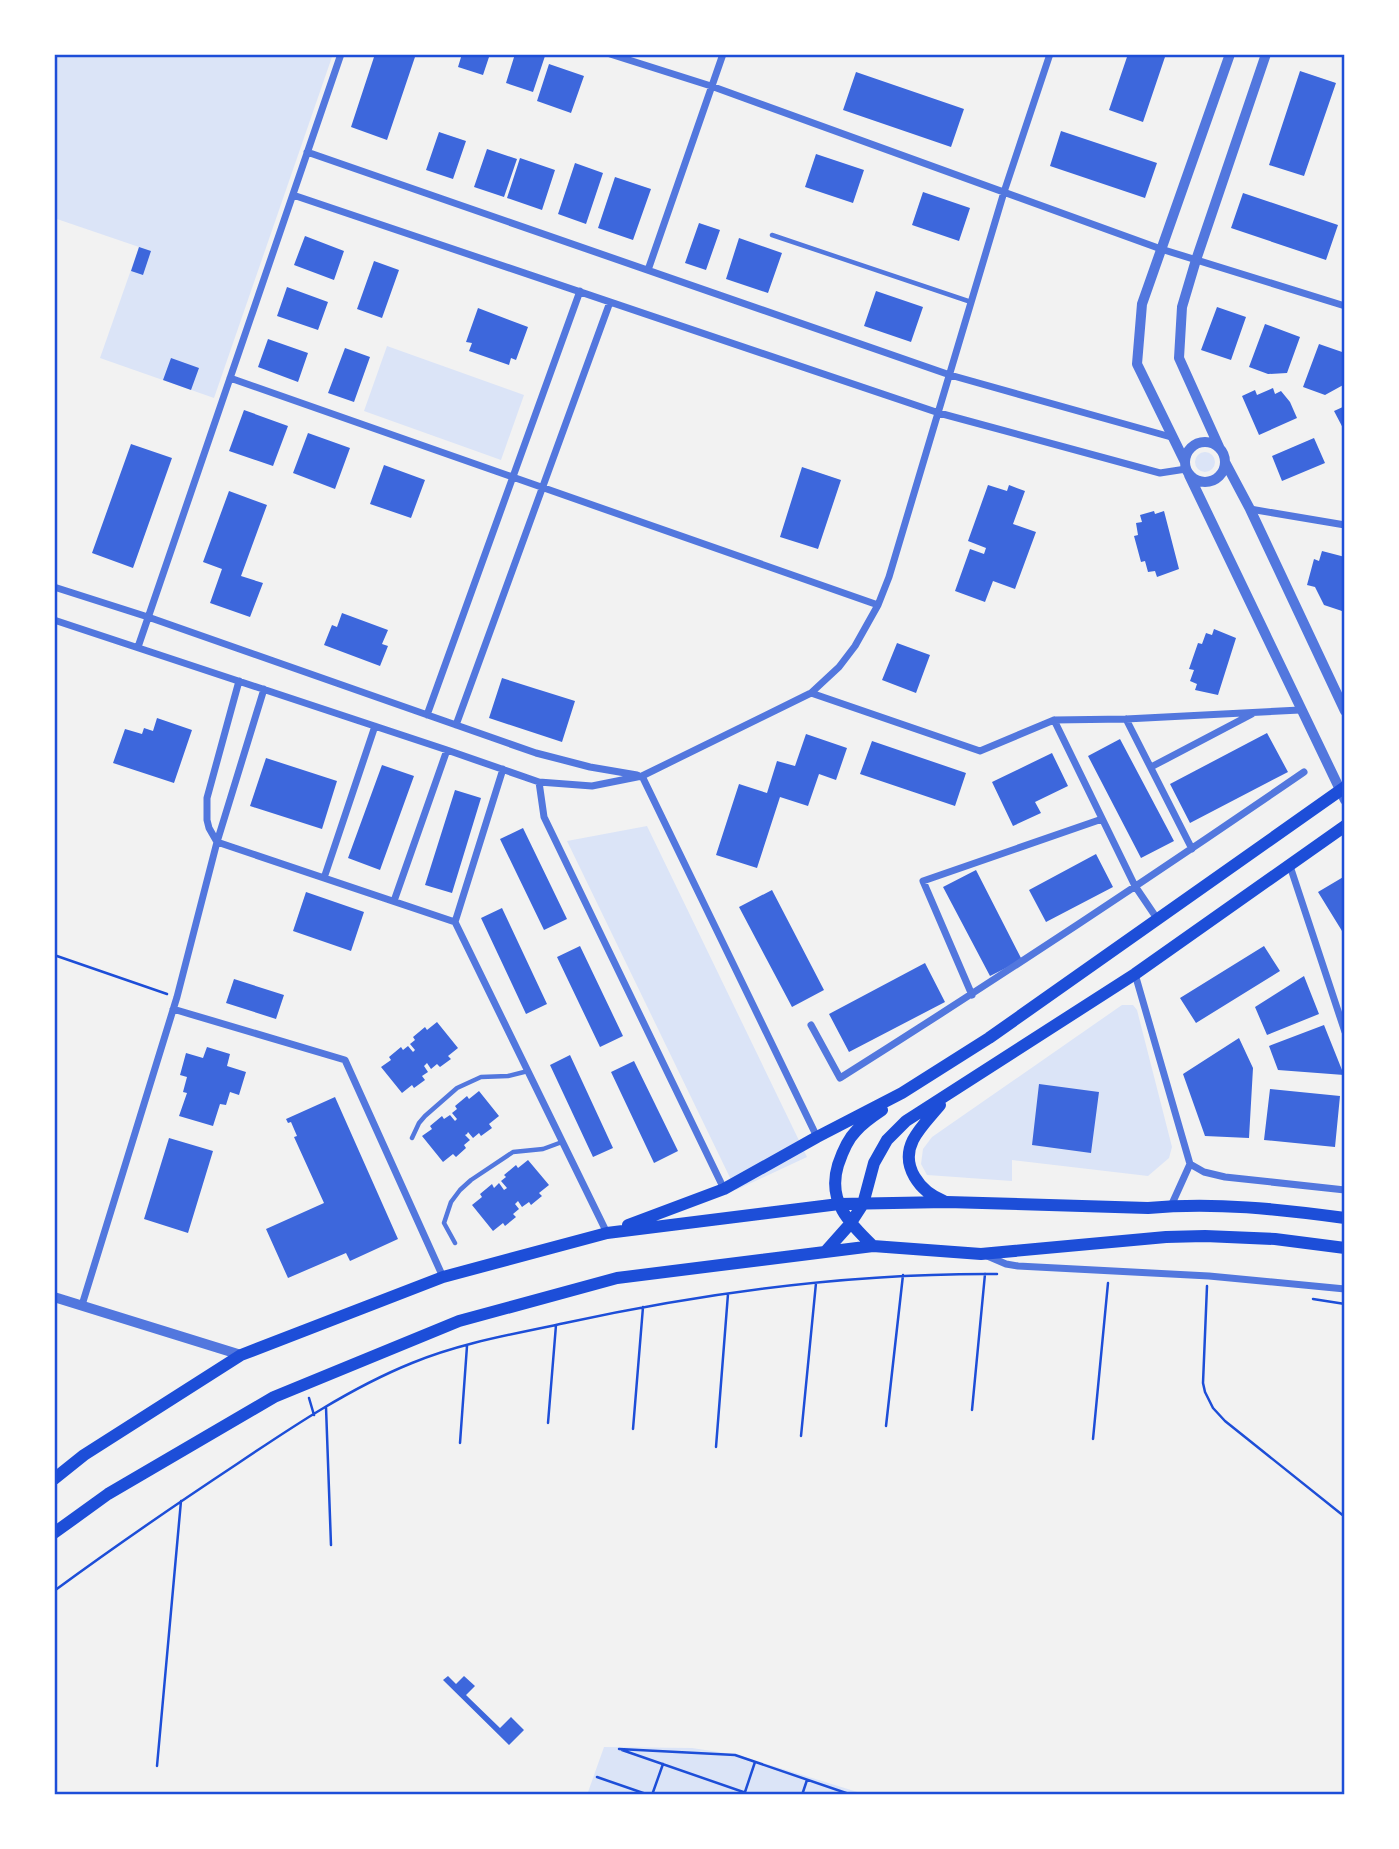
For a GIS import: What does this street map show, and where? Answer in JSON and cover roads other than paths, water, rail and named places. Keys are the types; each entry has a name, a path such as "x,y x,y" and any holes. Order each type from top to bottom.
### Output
{"main road":[{"path":"54,1479 84,1455 241,1355 443,1277 607,1233 724,1189 901,1093 989,1038 1343,793"},
{"path":"825,1251 863,1205 874,1163 887,1140 906,1121 1135,974 1345,826"},
{"path":"873,1246 850,1224 839,1204 835,1192 835,1176 842,1152 856,1131 901,1093"},
{"path":"947,1095 913,1140 909,1153 914,1178 923,1189 947,1202"},
{"path":"607,1233 839,1204 947,1202 1148,1208 1258,1208 1345,1218"},
{"path":"54,1533 108,1494 274,1397 459,1321 617,1278 873,1246 981,1254 1166,1237 1205,1236 1275,1239 1345,1248"}],"street":[{"path":"138,647 341,54"},
{"path":"610,54 711,86 1161,249 1345,306"},
{"path":"648,270 723,54"},
{"path":"54,620 539,782 592,786 642,776 811,693 839,667 855,646 878,605 889,577 1004,192 1050,54"},
{"path":"1230,54 1142,304 1137,364 1300,710 1343,793"},
{"path":"1220,449 1208,442 1195,444 1186,455 1187,469 1195,480 1209,482 1220,475 1225,462 1224,455 1179,358 1182,307 1266,54"},
{"path":"307,152 950,375 1171,437"},
{"path":"293,195 939,413 1160,473 1187,469"},
{"path":"426,715 580,292"},
{"path":"456,725 610,302"},
{"path":"230,378 878,605"},
{"path":"1225,462 1250,509 1345,711"},
{"path":"1250,509 1345,524"},
{"path":"54,587 148,617 536,753 590,767 642,776"},
{"path":"239,681 207,798 207,820 217,842 455,922"},
{"path":"82,1304 177,998 217,842 264,689"},
{"path":"811,693 980,751 1054,720 1300,710"},
{"path":"1151,768 1256,712"},
{"path":"1126,719 1192,849"},
{"path":"1054,720 1135,887 1158,920"},
{"path":"324,878 375,726"},
{"path":"394,901 447,750"},
{"path":"503,769 455,922 607,1233"},
{"path":"811,1025 840,1078 972,995 1304,772"},
{"path":"642,776 817,1137"},
{"path":"539,782 544,817 724,1189"},
{"path":"972,995 923,881 1102,819"},
{"path":"1290,866 1345,1032"},
{"path":"1135,974 1190,1164 1171,1206"},
{"path":"173,1009 345,1060 443,1277"},
{"path":"1190,1164 1203,1172 1225,1177 1345,1190"},
{"path":"981,1254 1018,1266 1209,1276 1345,1289"},
{"path":"54,1297 241,1355"}],"lane":[{"path":"772,234 971,302"},
{"path":"412,1139 425,1116 457,1088 481,1077 508,1076 528,1071"},
{"path":"455,1243 444,1223 451,1202 460,1189 513,1152 546,1148 562,1142"}]}
